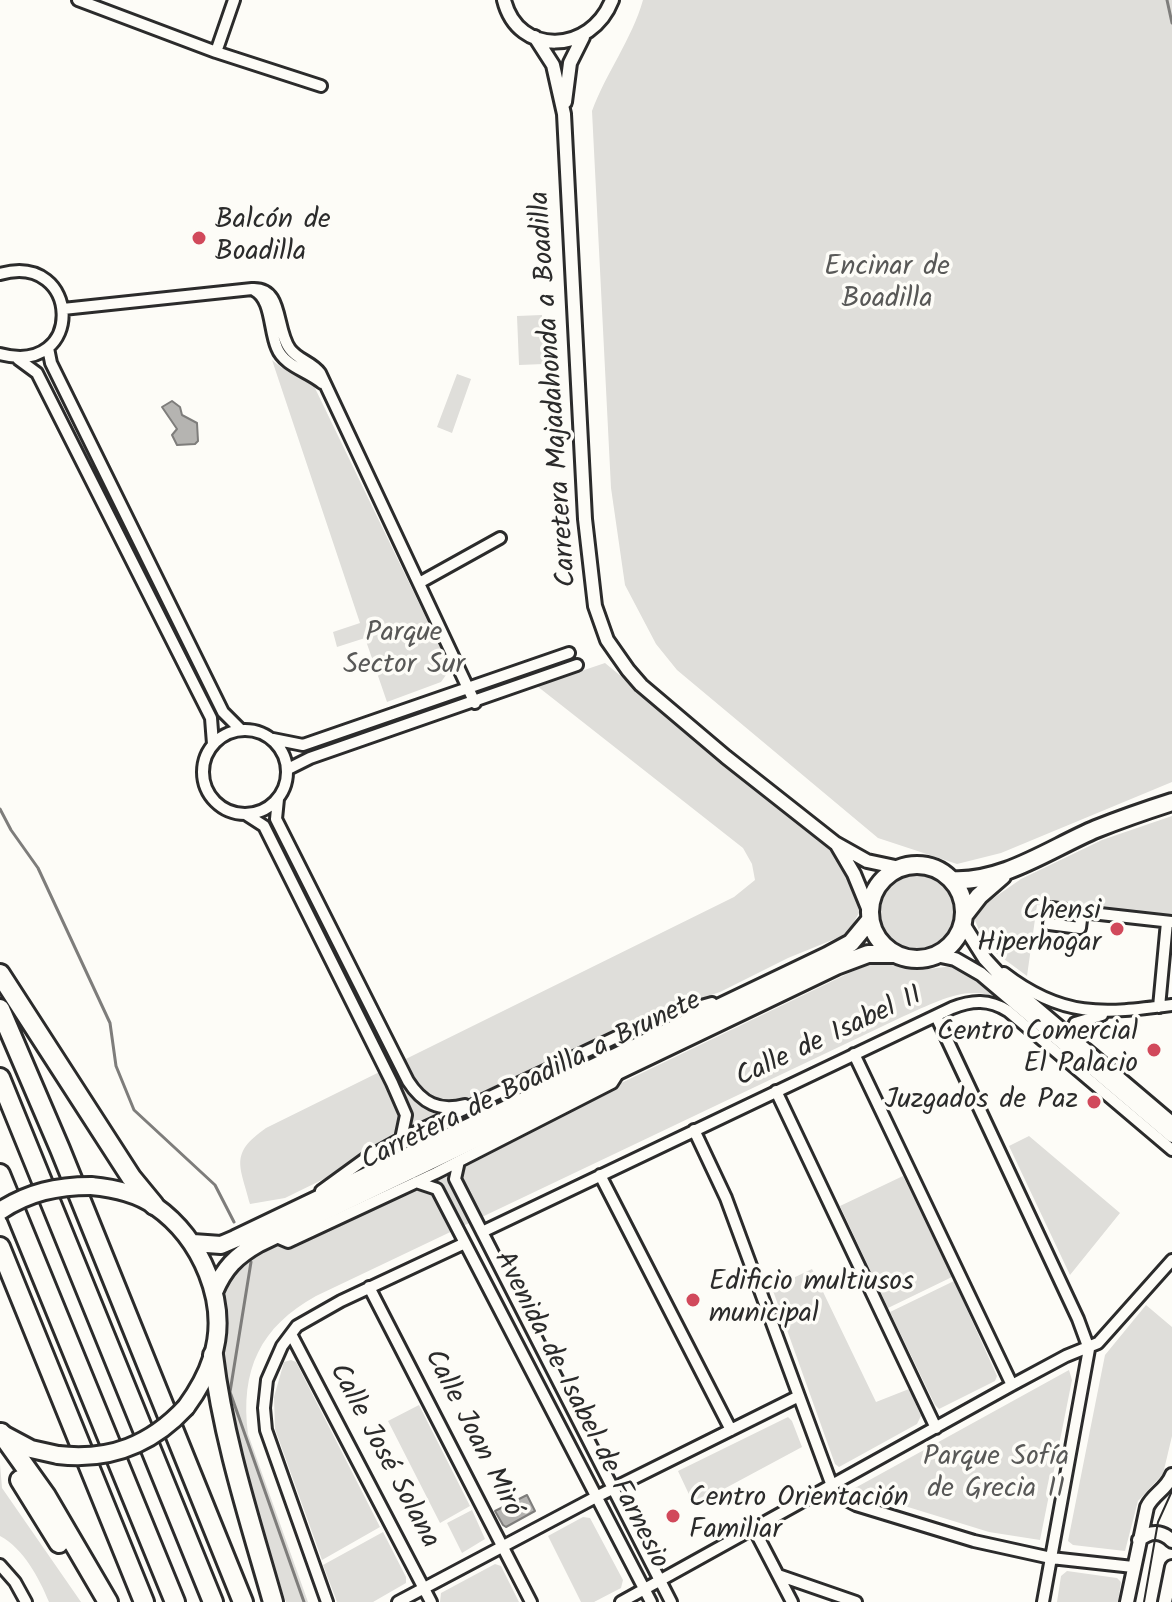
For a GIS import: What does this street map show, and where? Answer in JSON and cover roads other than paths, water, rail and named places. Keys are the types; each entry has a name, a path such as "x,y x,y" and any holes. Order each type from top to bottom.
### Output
{"highway":[{"path":"0,974 131,1177 154,1205"},
{"path":"0,1009 60,1149 243,1602"},
{"path":"0,1078 213,1602"},
{"path":"0,1174 175,1602"},
{"path":"0,1247 144,1602"},
{"path":"213,1355 217,1388 243,1497 273,1602"},
{"path":"0,1439 95,1602"},
{"path":"0,1439 46,1496 108,1602"}],"main road":[{"path":"952,880 979,879 1095,830 1172,802"},
{"path":"964,919 962,896 952,880 932,867 916,865 900,868 886,876 876,889 870,916 878,939 894,954 915,959 936,955 950,946 964,919 993,882 1018,865"},
{"name":"Carretera de Boadilla a Brunete","path":"193,1243 221,1245 789,974 851,943 870,916"},
{"name":"Carretera de Boadilla a Brunete","path":"214,1292 221,1274 237,1256 274,1236 836,966 868,954 894,954"},
{"path":"0,1211 43,1191 62,1186 112,1188 154,1205 193,1243 209,1273 217,1321 213,1355 201,1386 172,1423 134,1447 96,1457 58,1455 0,1439"}],"street":[{"path":"78,0 216,52 321,86"},
{"path":"216,52 234,0"},
{"name":"Carretera Majadahonda a Boadilla","path":"504,0 512,19 535,37 553,65 564,114"},
{"path":"535,37 550,42 567,42 583,37 597,27 607,14 612,0"},
{"name":"Carretera Majadahonda a Boadilla","path":"583,37 570,63 564,114 585,519 590,581 605,635 641,685 835,843 867,861 900,868"},
{"path":"0,274 14,270 41,276 51,284 63,309 62,324 48,348 34,356 18,359"},
{"path":"63,309 261,288 274,298 286,345 296,357 317,369 475,703"},
{"path":"48,348 51,363 223,712 240,729"},
{"path":"0,354 18,359 37,373 211,718 213,744"},
{"path":"419,583 500,538"},
{"path":"273,739 283,752 288,769 286,785 278,799 264,810 247,815 231,813 217,804 207,791 202,774 204,759 213,744 226,734 240,729 258,731 273,739 303,745 569,653"},
{"path":"288,769 310,758 577,665"},
{"path":"278,799 276,819 416,1094 426,1103 438,1107 458,1107 494,1096"},
{"path":"247,815 264,826 392,1083 406,1115 401,1139"},
{"name":"Carretera Majadahonda a Boadilla","path":"835,843 854,874 870,916"},
{"path":"1082,912 1169,922 1159,1007"},
{"path":"964,919 978,949 1007,983 1172,1123"},
{"path":"978,949 1005,974 1041,999 1080,1009 1124,1011"},
{"path":"936,955 955,959 981,974 1172,1136"},
{"path":"298,1207 365,1159 401,1139 662,1017 706,1006 789,974"},
{"name":"Calle de Isabel II","path":"482,1232 854,1054 974,1001 999,1005 1053,1047 1172,1150"},
{"path":"1075,1039 1072,1030 1078,1021 1172,1005"},
{"path":"936,1016 1089,1349 1043,1602"},
{"path":"854,1054 1012,1385"},
{"path":"274,1236 288,1242 416,1182 612,1083 620,1070"},
{"path":"776,1091 936,1428"},
{"path":"694,1130 726,1198 835,1494 856,1505 974,1541 1051,1558 1133,1567"},
{"name":"Avenida de Isabel de Farnesio","path":"459,1161 455,1179 671,1602"},
{"path":"600,1175 731,1430"},
{"name":"Avenida de Isabel de Farnesio","path":"416,1182 437,1189 651,1602"},
{"path":"327,1602 266,1430 264,1408 267,1380 291,1334 306,1319 465,1243"},
{"path":"621,1602 1012,1385 1066,1356 1089,1349 1111,1332 1172,1260"},
{"name":"Calle Joan Miró","path":"369,1287 531,1602"},
{"name":"Calle José Solana","path":"291,1334 431,1602"},
{"path":"398,1602 596,1497 797,1397"},
{"path":"1130,1600 1133,1567 1150,1500 1166,1487 1172,1475"},
{"path":"754,1529 792,1602"},
{"path":"1139,1540 1156,1533 1172,1541"},
{"path":"0,1565 15,1582 26,1602"},
{"path":"1165,1602 1171,1574"},
{"path":"778,1575 856,1602"}],"waterway":[{"path":"1167,0 1172,23"},
{"path":"0,809 38,868 110,1023 116,1066 134,1110 215,1185 234,1222"},
{"path":"251,1262 230,1392 304,1602"}],"tram line":[{"path":"1144,1602 1158,1522 1172,1491"}],"place":[{"name":"Balcón de Boadilla","path":"199,238"},
{"name":"Chensi Hiperhogar","path":"1117,929"},
{"name":"Centro Comercial El Palacio","path":"1154,1050"},
{"name":"Juzgados de Paz","path":"1094,1102"},
{"name":"Edificio multiusos municipal","path":"693,1300"},
{"name":"Centro Orientación Familiar","path":"673,1516"}],"park label":[{"name":"Encinar de Boadilla","path":"887,285"},
{"name":"Parque Sector Sur","path":"404,651"},
{"name":"Parque Sofía de Grecia II","path":"996,1475"}]}
